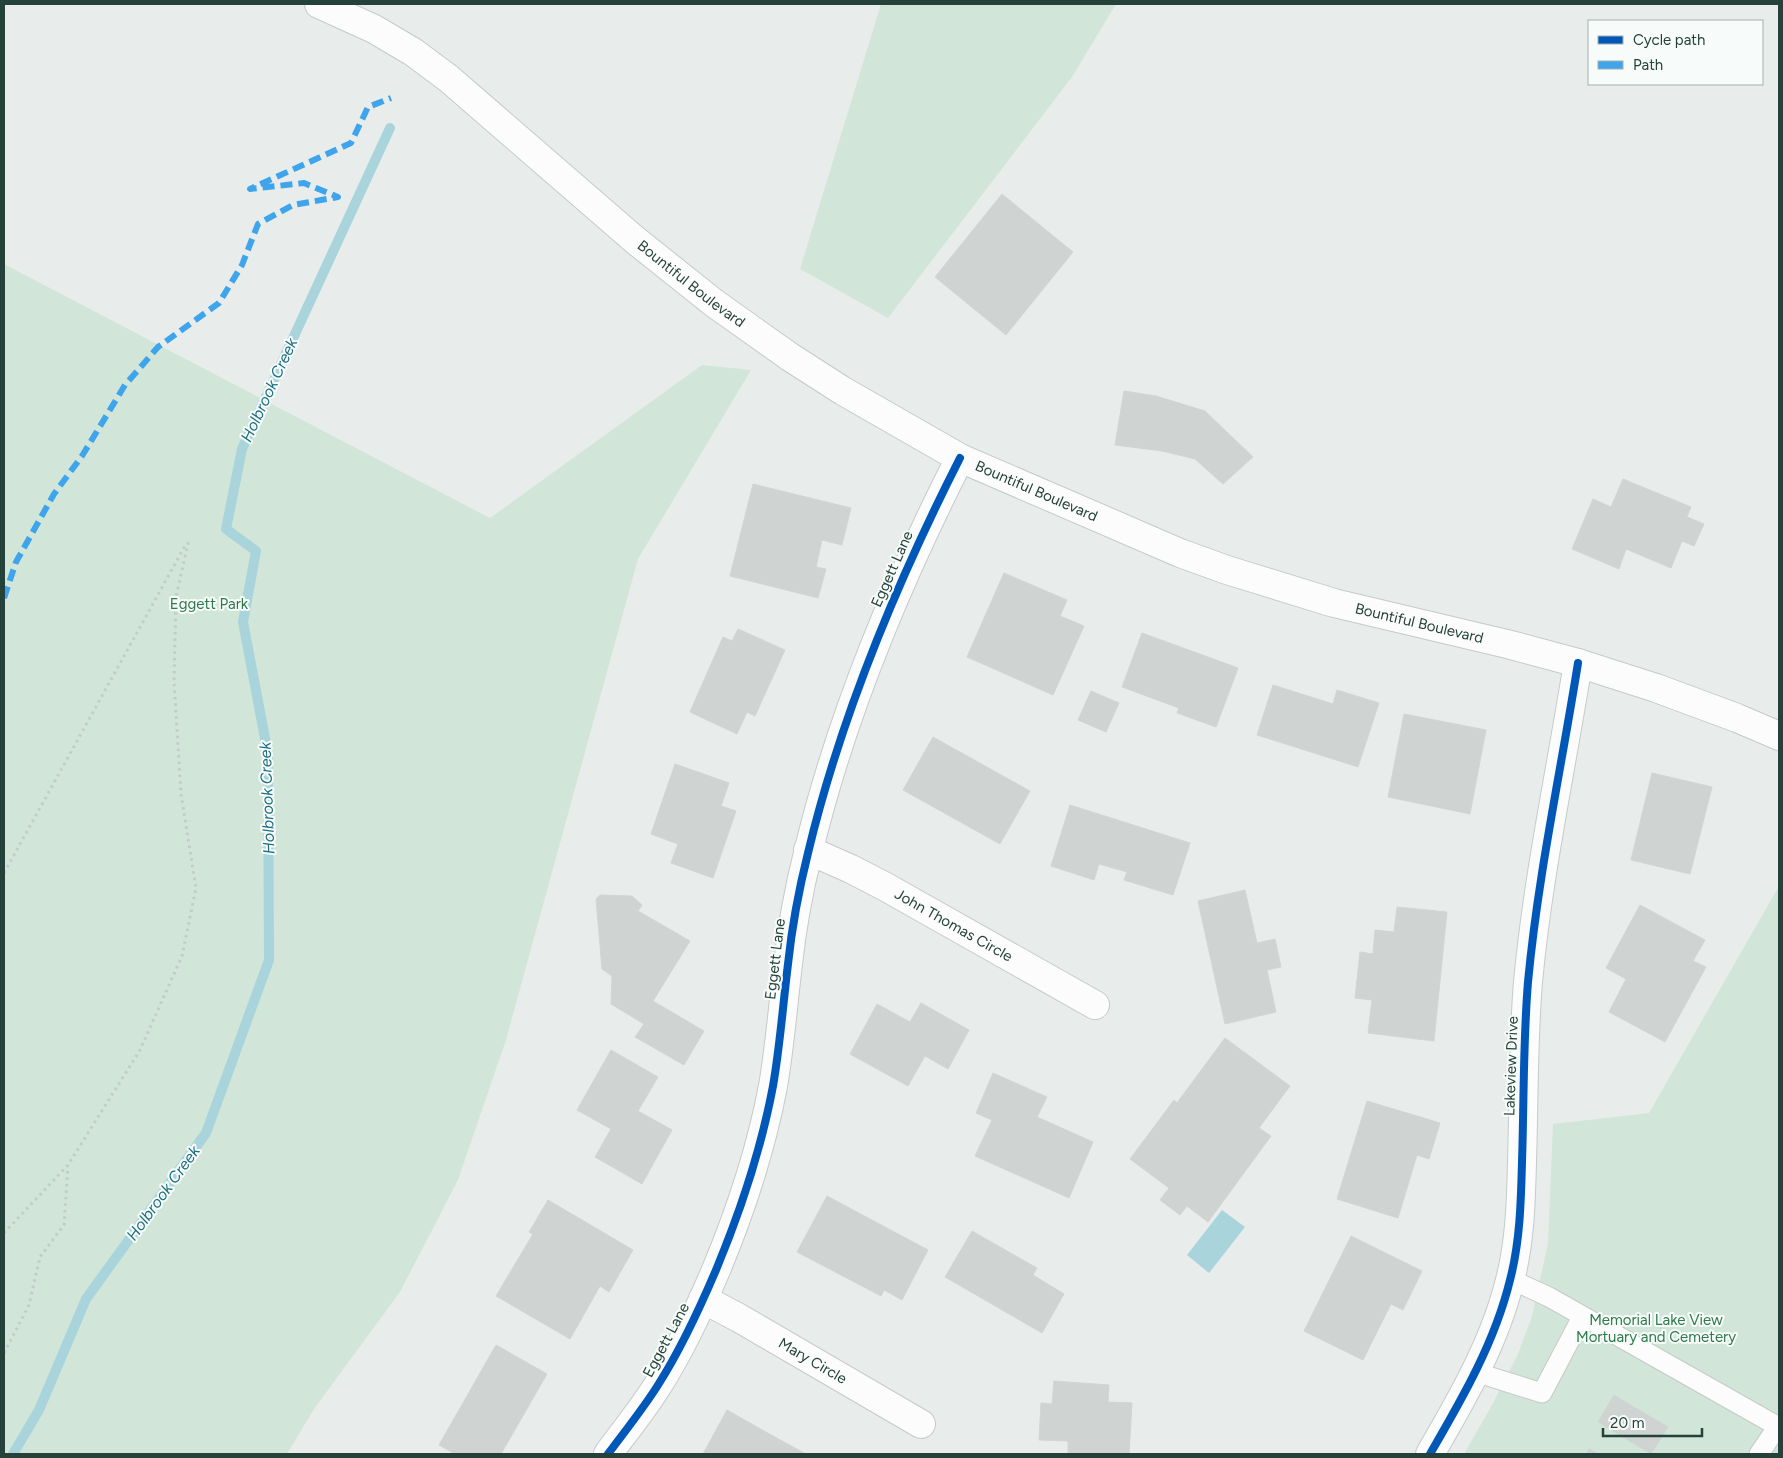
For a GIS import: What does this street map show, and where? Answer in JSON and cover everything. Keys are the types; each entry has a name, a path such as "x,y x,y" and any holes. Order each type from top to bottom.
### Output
{"street":[{"name":"Bountiful Boulevard","path":"319,4 374,29 413,52 448,78 635,240 714,303 790,357 843,391 960,458 1162,545 1226,570 1334,603 1578,663 1656,688 1779,736"},
{"name":"Eggett Lane","path":"608,1454 657,1386 684,1340 739,1213 764,1130 773,1084 795,913 808,850 838,748 881,628 910,562 960,458"},
{"name":"Lakeview Drive","path":"1430,1454 1475,1372 1496,1328 1510,1279 1518,1231 1521,1197 1525,1032 1532,944 1542,870 1578,663"},
{"name":"John Thomas Circle","path":"808,850 884,886 1094,1005"},
{"name":"Mary Circle","path":"703,1299 921,1424"}],"lane":[{"path":"1510,1279 1549,1297 1778,1427 1759,1454"},
{"path":"1475,1372 1542,1393 1582,1316"}],"path":[{"path":"4,873 189,539 176,597 174,681 181,794 196,888 182,956 140,1050 68,1165 4,1233"},
{"path":"4,1353 29,1305 40,1257 64,1225 68,1165"}],"green space":[{"path":"881,4 1116,4 1072,77 888,318 800,269"},
{"name":"Eggett Park","path":"4,264 490,518 702,365 751,370 638,559 506,1040 458,1180 400,1292 314,1409 287,1454 4,1454"},
{"name":"Memorial Lake View Mortuary and Cemetery","path":"1779,886 1779,1454 1464,1454 1518,1354 1532,1316 1548,1243 1553,1124 1649,1113"}],"water":[{"path":"1222,1210 1245,1227 1209,1273 1187,1255"}],"building":[{"path":"1002,194 1073,252 1006,335 935,277"},
{"path":"1124,391 1156,396 1205,411 1253,457 1223,484 1195,459 1162,451 1115,445"},
{"path":"1623,479 1691,507 1687,517 1704,524 1694,546 1682,541 1671,568 1626,549 1619,569 1572,549 1593,499 1611,507"},
{"path":"753,484 851,508 842,545 822,540 816,567 826,569 818,598 730,576"},
{"path":"1004,573 1067,600 1060,616 1084,626 1053,695 967,657"},
{"path":"738,629 785,650 755,716 747,712 737,734 690,712 723,637 732,641"},
{"path":"1142,633 1238,668 1216,727 1177,713 1179,708 1122,687"},
{"path":"1273,685 1333,704 1337,690 1379,703 1358,767 1257,735"},
{"path":"1091,691 1119,703 1106,732 1078,720"},
{"path":"1404,714 1486,730 1470,814 1388,797"},
{"path":"933,737 1030,791 1000,844 903,790"},
{"path":"675,764 729,783 721,806 736,811 713,878 671,863 678,844 651,834"},
{"path":"1652,773 1712,787 1690,874 1631,860"},
{"path":"1070,805 1190,843 1173,895 1124,880 1127,872 1099,864 1094,880 1051,866"},
{"path":"1245,890 1257,943 1275,939 1281,967 1267,970 1276,1012 1225,1024 1198,901"},
{"path":"600,895 632,896 642,905 638,911 690,941 653,1001 704,1031 684,1065 635,1037 644,1024 611,1004 612,976 602,969 596,899"},
{"path":"1640,905 1705,940 1693,961 1706,967 1665,1042 1609,1012 1626,979 1606,968"},
{"path":"1397,907 1447,912 1434,1041 1368,1033 1372,1000 1355,998 1360,952 1373,954 1375,930 1394,932"},
{"path":"921,1003 969,1030 948,1069 925,1056 908,1086 850,1054 877,1004 910,1022"},
{"path":"1225,1038 1290,1086 1259,1128 1271,1136 1208,1222 1187,1206 1180,1215 1160,1200 1169,1188 1130,1159 1174,1100 1177,1103"},
{"path":"611,1050 658,1077 638,1111 672,1130 642,1184 595,1157 611,1129 577,1110"},
{"path":"993,1073 1047,1097 1037,1117 1093,1142 1069,1198 975,1156 992,1120 976,1113"},
{"path":"1367,1101 1440,1123 1429,1159 1417,1155 1398,1218 1337,1199"},
{"path":"827,1196 928,1250 902,1300 884,1290 881,1296 797,1252"},
{"path":"548,1200 633,1250 609,1292 600,1286 570,1339 496,1296 533,1234 529,1232"},
{"path":"972,1231 1037,1268 1033,1275 1064,1294 1042,1333 945,1277"},
{"path":"1351,1236 1422,1271 1403,1310 1391,1304 1363,1360 1304,1331"},
{"path":"496,1345 547,1374 501,1454 455,1454 439,1445"},
{"path":"1054,1381 1109,1385 1108,1402 1132,1403 1129,1454 1068,1454 1068,1441 1039,1440 1041,1403 1052,1404"},
{"path":"1614,1395 1668,1427 1651,1454 1598,1422"},
{"path":"727,1410 773,1436 806,1454 703,1454"},
{"path":"1589,1449 1599,1454 1586,1454"}],"waterway":[{"name":"Holbrook Creek","path":"13,1454 39,1410 86,1299 206,1133 269,960 268,754 243,622 256,551 226,529 242,449 390,128"}],"marked path":[{"path":"4,598 16,562 54,494 82,456 125,385 158,347 219,303 242,265 258,224 293,205 338,197 304,183 250,189 351,143 368,107 391,98"}],"cycle path":[{"path":"608,1454 652,1394 682,1343 716,1270 734,1225 763,1133 773,1086 794,922 821,802 872,651 914,553 960,458"},
{"path":"1430,1454 1487,1348 1504,1303 1513,1266 1520,1206 1526,1004 1532,942 1578,663"}]}
